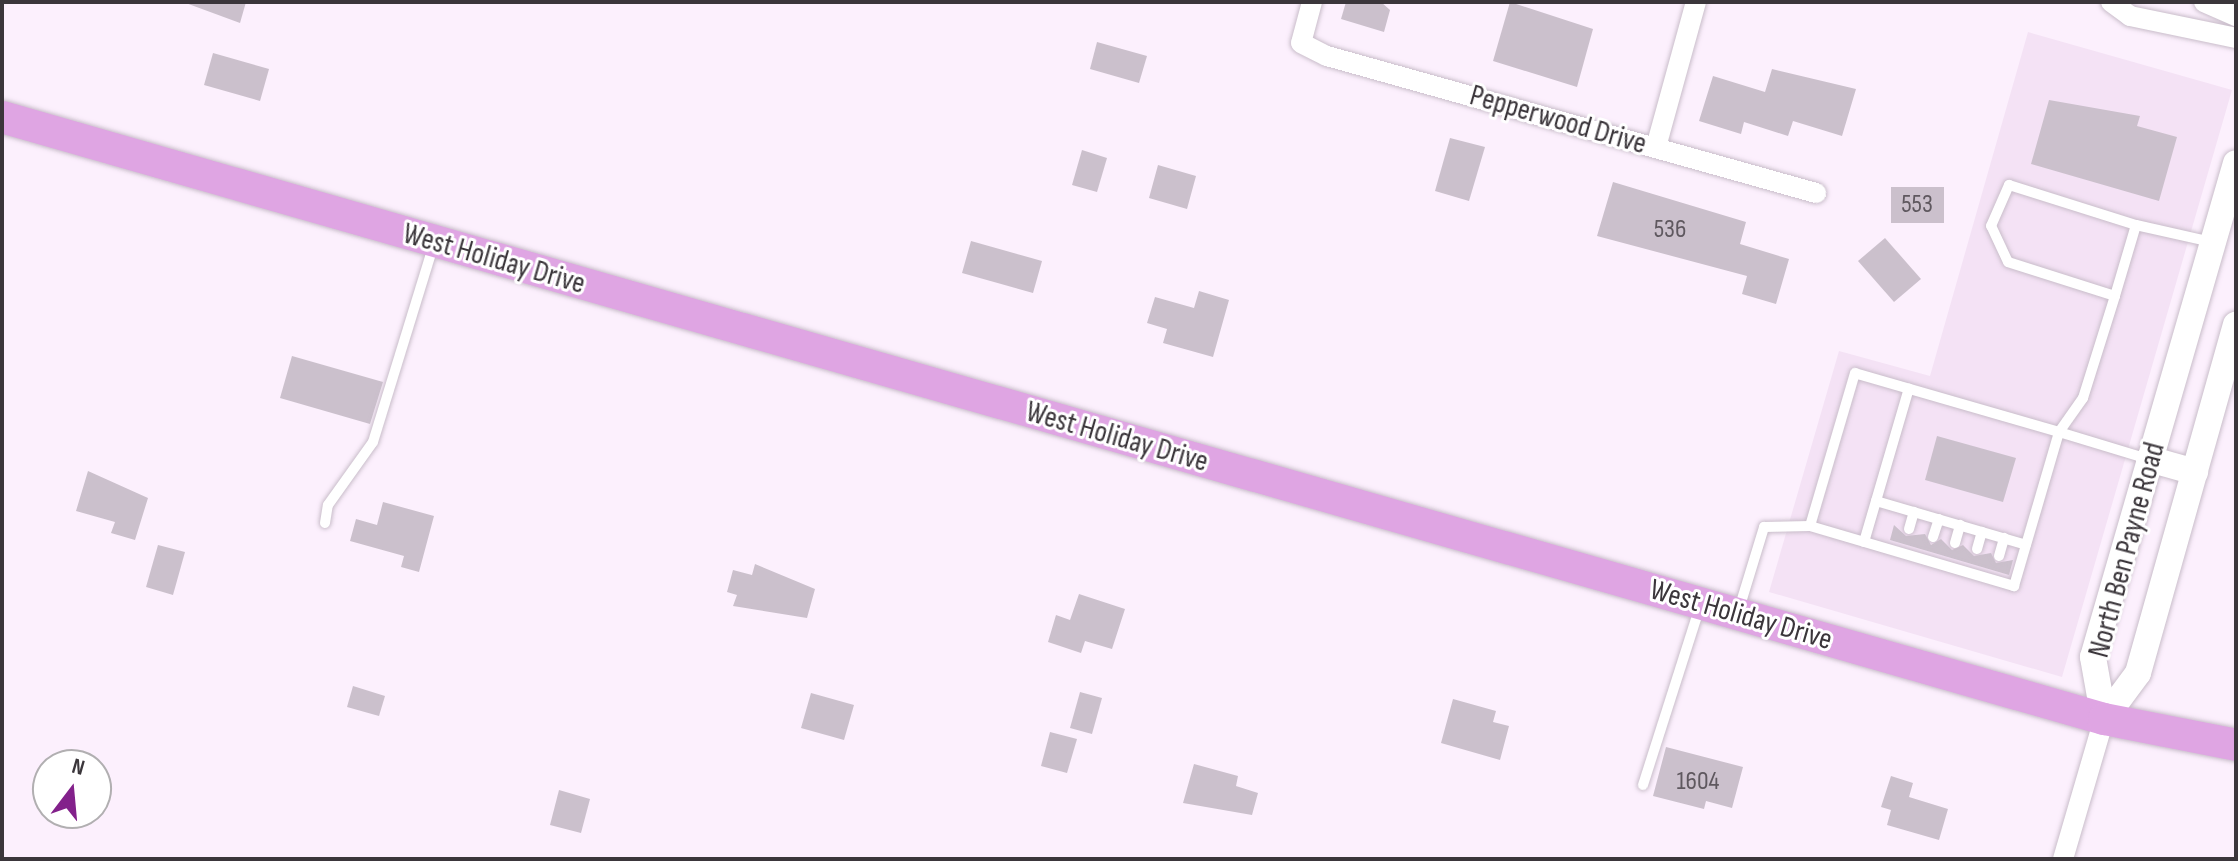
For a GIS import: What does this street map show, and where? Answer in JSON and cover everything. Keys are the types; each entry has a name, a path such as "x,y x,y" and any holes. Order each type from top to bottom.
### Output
{"main road":[{"name":"West Holiday Drive","path":"2,117 2104,719 2236,745"}],"street":[{"name":"Pepperwood Drive","path":"1312,2 1301,43 1816,193"},
{"path":"1656,147 1696,2"},
{"path":"2111,2 2130,16 2236,38"},
{"path":"2204,2 2236,16"},
{"name":"North Ben Payne Road","path":"2104,719 2093,657 2236,163"},
{"name":"North Ben Payne Road","path":"2104,719 2138,673 2236,324"},
{"path":"2149,459 2195,472"},
{"path":"2063,859 2104,719"}],"lane":[{"path":"2115,296 2023,272 1995,247 1991,226 2009,185 2136,225 2213,243"},
{"path":"1737,615 1764,527 1810,526 1971,568 1994,575 2014,586 2059,432 2083,398 2136,225"},
{"path":"325,523 328,505 373,442 435,242"},
{"path":"1810,526 1855,373 2149,459"},
{"path":"1864,542 1909,388"},
{"path":"1876,501 2026,545"},
{"path":"1909,529 1914,512"},
{"path":"1933,537 1939,519"},
{"path":"1955,543 1960,525"},
{"path":"1977,549 1982,532"},
{"path":"1999,556 2004,538"},
{"path":"1643,785 1701,604"}],"shaded area":[{"path":"2028,32 2232,90 2062,677 1769,592 1839,351 1930,376"}],"building":[{"path":"183,2 246,2 240,23"},
{"path":"1346,2 1381,2 1390,10 1384,32 1341,19"},
{"path":"1510,2 1593,29 1577,87 1493,61"},
{"path":"1097,42 1147,56 1139,83 1090,69"},
{"path":"213,53 269,69 260,101 204,85"},
{"path":"1772,69 1856,89 1842,136 1793,121 1788,136 1744,122 1741,134 1699,121 1713,76 1765,92"},
{"path":"2049,100 2140,116 2137,126 2177,137 2159,201 2031,164"},
{"path":"1450,138 1485,147 1469,201 1435,191"},
{"path":"1082,150 1107,158 1097,192 1072,185"},
{"path":"1158,165 1196,176 1187,209 1149,198"},
{"path":"1613,182 1746,222 1740,244 1789,259 1776,304 1742,294 1747,276 1597,236"},
{"path":"1891,187 1944,187 1944,223 1891,223"},
{"path":"1885,238 1921,279 1894,302 1858,261"},
{"path":"971,241 1042,261 1033,293 962,273"},
{"path":"1199,291 1229,300 1213,357 1163,343 1167,329 1147,323 1155,297 1194,308"},
{"path":"292,356 383,382 370,424 280,398"},
{"path":"1937,436 2016,458 2003,502 1925,480"},
{"path":"88,471 148,498 135,540 111,533 115,522 76,511"},
{"path":"383,502 434,516 419,572 401,567 404,556 350,541 356,519 377,525"},
{"path":"1894,525 1906,536 1925,534 1931,545 1941,539 1952,550 1963,545 1974,556 1991,553 1996,563 2013,560 2009,575 1890,540"},
{"path":"158,545 185,552 173,595 146,587"},
{"path":"755,564 815,589 807,618 733,606 737,595 727,592 733,570 752,575"},
{"path":"1079,594 1125,609 1112,649 1085,641 1081,653 1048,642 1056,615 1070,620"},
{"path":"353,686 385,696 379,716 347,707"},
{"path":"1080,692 1102,698 1092,734 1070,728"},
{"path":"811,693 854,705 844,740 801,728"},
{"path":"1453,699 1496,711 1493,722 1509,726 1500,760 1441,743"},
{"path":"1050,732 1077,739 1067,773 1041,766"},
{"path":"1666,747 1743,767 1732,808 1706,801 1704,809 1653,796"},
{"path":"1194,764 1238,776 1236,786 1258,793 1252,815 1183,803"},
{"path":"1891,776 1913,783 1909,797 1948,809 1939,840 1887,825 1891,810 1881,807"},
{"path":"559,790 590,799 581,833 550,825"}]}
